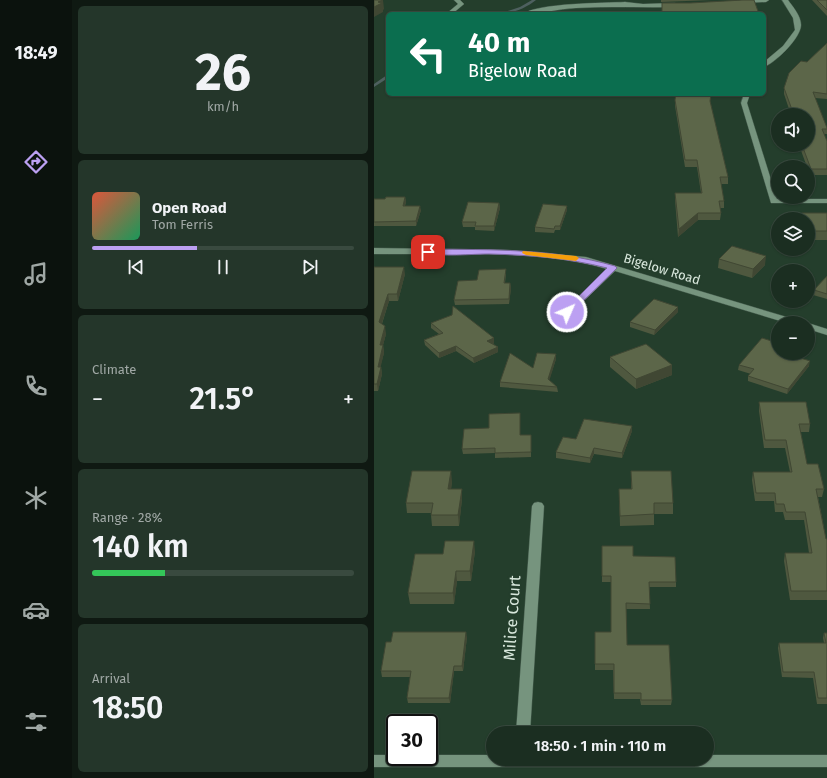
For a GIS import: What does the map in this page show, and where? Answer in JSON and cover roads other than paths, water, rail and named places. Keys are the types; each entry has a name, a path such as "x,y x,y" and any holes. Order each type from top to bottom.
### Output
{"street":[{"path":"451,12 461,4 457,0"},
{"path":"739,3 766,0"},
{"path":"766,63 795,36 799,26 795,14 785,0"},
{"path":"533,12 574,6 626,4 643,6"},
{"path":"614,11 643,6 680,5"},
{"path":"746,96 744,103 774,201 827,201"},
{"name":"Bigelow Road","path":"374,251 516,252 572,258 613,268 774,316"},
{"path":"567,312 613,268"},
{"path":"815,328 827,332"},
{"name":"Milice Court","path":"523,726 538,506"},
{"path":"374,761 486,760"},
{"path":"714,761 827,761"}],"waterway":[{"path":"508,12 521,8 534,0"},
{"path":"374,86 386,77"}]}
